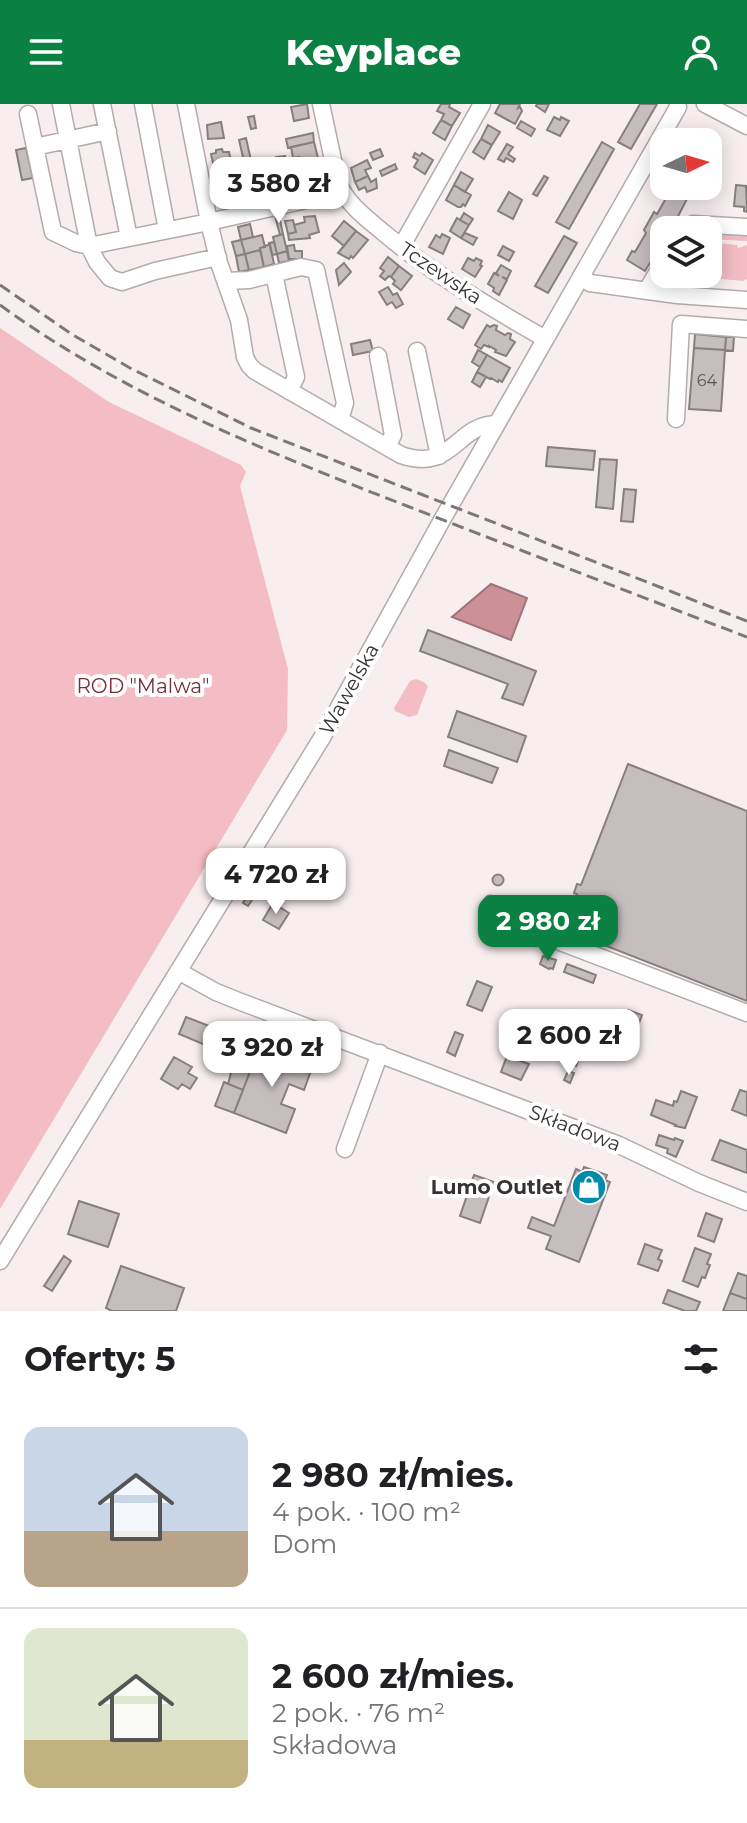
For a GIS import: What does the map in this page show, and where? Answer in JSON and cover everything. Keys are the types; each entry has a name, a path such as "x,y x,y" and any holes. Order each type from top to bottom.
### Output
{"street":[{"path":"61,104 89,246 110,278 122,282 218,257"},
{"path":"102,104 129,238"},
{"path":"143,104 167,230"},
{"path":"186,104 209,222 239,320 249,365 289,391 411,459 439,456 481,426 497,424"},
{"name":"Tczewska","path":"321,104 341,192 356,210 456,287 545,339"},
{"path":"401,247 482,104"},
{"path":"676,105 688,108 696,104"},
{"path":"705,104 747,126"},
{"name":"Wawelska","path":"0,1261 323,736 676,105"},
{"path":"28,114 53,232 76,243 89,246 341,192"},
{"path":"35,147 108,131"},
{"path":"722,226 747,227"},
{"path":"226,281 249,280 301,267 316,270 345,403 340,420"},
{"path":"274,274 296,377 289,391"},
{"path":"581,277 590,283 677,295 747,300"},
{"path":"647,290 650,285"},
{"path":"676,419 681,324 747,329"},
{"path":"417,351 439,456"},
{"path":"378,356 393,435 387,447"},
{"path":"533,915 541,935"},
{"path":"505,921 747,1013"},
{"name":"Składowa","path":"178,971 228,997 619,1145 747,1202"},
{"path":"345,1149 380,1053"}],"green space":[{"path":"722,231 747,233 747,241 722,240"},
{"path":"722,243 737,245 738,248 747,245 747,279 722,279"},
{"name":"ROD \"Malwa\"","path":"0,328 109,402 241,465 246,472 240,486 288,669 287,730 0,1209"},
{"path":"416,679 428,686 417,715 409,717 394,708 410,681"}],"shaded area":[{"path":"491,584 527,598 511,640 452,617"}],"building":[{"path":"307,104 309,118 294,121 291,107"},
{"path":"441,104 450,104 449,107 460,113 452,126 441,120 444,114 437,111"},
{"path":"500,104 520,104 518,108 522,111 515,124 495,113"},
{"path":"537,104 549,104 545,112"},
{"path":"640,104 657,104 631,149 618,142"},
{"path":"254,116 256,128 251,129 248,117"},
{"path":"554,117 569,121 560,136 547,130"},
{"path":"441,120 452,126 445,140 433,133"},
{"path":"521,121 535,129 531,136 517,128"},
{"path":"221,122 224,138 208,139 207,125"},
{"path":"488,125 500,132 492,145 481,139"},
{"path":"313,133 314,142 288,148 286,139"},
{"path":"246,138 252,165 245,166 239,140"},
{"path":"481,139 492,145 484,159 473,152"},
{"path":"314,142 318,158 300,162 299,157 293,158 291,147"},
{"path":"602,142 614,149 569,229 556,222"},
{"path":"507,144 513,147 508,154 515,159 513,162 506,158 504,162 498,159"},
{"path":"26,148 33,178 22,180 16,150"},
{"path":"222,149 229,152 232,167 215,172 211,154"},
{"path":"380,149 383,156 373,160 370,153"},
{"path":"415,153 420,156 422,153 433,160 425,174 414,167 418,160 413,157"},
{"path":"285,156 288,169 279,171 276,157"},
{"path":"367,160 371,168 365,170 368,176 355,182 351,168"},
{"path":"395,164 397,169 382,176 380,171"},
{"path":"461,172 473,179 465,192 454,185"},
{"path":"368,176 371,182 376,179 377,188 367,192 365,187 359,190 355,182"},
{"path":"544,176 548,178 537,196 533,194"},
{"path":"454,185 471,195 465,206 458,207 446,200"},
{"path":"736,185 746,186 747,212 744,207 734,206"},
{"path":"509,192 522,200 513,219 498,211"},
{"path":"665,200 686,200 678,216 652,216 654,212 657,214"},
{"path":"464,213 473,219 469,225 460,220"},
{"path":"275,216 279,216 283,234 280,235"},
{"path":"315,216 319,232 309,235 310,238 289,240 288,234 296,232 294,225 305,222 304,217"},
{"path":"457,218 469,225 461,238 450,231"},
{"path":"650,219 650,263 645,271 627,260 646,233 644,230"},
{"path":"293,220 296,232 288,234 285,221"},
{"path":"344,221 356,231 344,246 332,236"},
{"path":"250,224 253,237 241,240 238,227"},
{"path":"356,231 368,240 349,259 338,253"},
{"path":"465,233 477,238 473,245 461,238"},
{"path":"283,234 287,251 277,254 273,237"},
{"path":"442,234 450,238 443,254 429,247 436,235 440,238"},
{"path":"262,235 265,247 245,254 241,240"},
{"path":"564,236 577,243 548,293 535,286"},
{"path":"241,240 245,254 236,256 232,242"},
{"path":"274,242 277,254 272,255 269,243"},
{"path":"270,244 274,264 264,267 260,248"},
{"path":"294,245 295,251 302,251 302,259 289,259 287,246"},
{"path":"503,246 514,252 509,261 498,255"},
{"path":"260,250 264,267 249,270 245,254"},
{"path":"287,251 289,261 279,263 277,254"},
{"path":"245,254 249,270 239,272 236,256"},
{"path":"388,257 399,266 385,280 380,276 384,271 380,268"},
{"path":"468,258 482,261 475,277 462,269"},
{"path":"344,263 351,272 339,285 336,270"},
{"path":"501,265 511,271 507,279 502,277 507,280 499,295 488,284 494,273 499,276 496,273"},
{"path":"399,266 412,276 401,290 393,284 395,281 391,277"},
{"path":"388,287 393,295 397,293 403,304 396,308 392,302 387,305 379,292"},
{"path":"456,307 470,315 463,328 448,319"},
{"path":"487,325 497,326 496,330 505,335 511,334 510,339 515,342 506,356 489,346 484,345 481,349 475,345"},
{"path":"695,334 726,337 725,350 694,348"},
{"path":"726,337 734,337 733,351 725,350"},
{"path":"370,340 373,351 353,355 351,344"},
{"path":"694,348 725,350 721,411 689,409"},
{"path":"478,350 487,355 480,367 472,362"},
{"path":"487,355 510,368 502,382 477,372"},
{"path":"477,372 486,377 480,387 472,382"},
{"path":"548,447 595,451 593,470 546,466"},
{"path":"600,459 617,460 613,509 596,507"},
{"path":"624,489 636,490 633,522 621,521"},
{"path":"428,630 536,671 523,705 502,698 508,684 420,651"},
{"path":"457,711 526,736 517,762 448,737"},
{"path":"449,750 498,768 492,783 444,766"},
{"path":"628,764 747,811 747,1001 563,929 577,894 574,893 577,884 581,885"},
{"path":"498,875 503,880 498,885 493,880"},
{"path":"248,894 254,897 248,906 243,903"},
{"path":"490,896 495,901 490,906 485,901"},
{"path":"273,903 289,913 279,929 263,920"},
{"path":"543,956 556,960 553,969 540,964"},
{"path":"567,964 596,975 593,983 564,972"},
{"path":"477,981 492,987 482,1011 467,1005"},
{"path":"576,1010 594,1017 576,1066 566,1062 573,1037 566,1035"},
{"path":"628,1010 642,1015 634,1037 622,1030"},
{"path":"186,1017 217,1029 210,1047 179,1034"},
{"path":"455,1032 463,1035 455,1056 447,1052"},
{"path":"260,1046 313,1065 304,1090 289,1084 281,1104 295,1109 286,1133 234,1113"},
{"path":"247,1052 256,1055 243,1090 228,1084 231,1073"},
{"path":"507,1056 529,1064 521,1080 501,1072"},
{"path":"174,1057 192,1067 188,1073 197,1078 190,1089 182,1084 178,1089 161,1079"},
{"path":"568,1071 574,1073 570,1083 564,1080"},
{"path":"224,1082 243,1090 234,1113 215,1106"},
{"path":"740,1090 747,1092 747,1116 732,1110"},
{"path":"681,1091 697,1097 685,1128 651,1115 656,1100 673,1106"},
{"path":"659,1135 683,1141 676,1157 667,1153 668,1149 656,1145"},
{"path":"720,1140 747,1150 747,1173 712,1160"},
{"path":"584,1167 607,1175 605,1180 610,1182 579,1262 546,1249 551,1236 528,1228 532,1217 554,1226 576,1169 582,1172"},
{"path":"474,1175 494,1182 480,1223 460,1216"},
{"path":"79,1201 119,1214 108,1247 68,1234"},
{"path":"706,1213 722,1219 714,1242 698,1236"},
{"path":"645,1244 662,1250 658,1271 638,1264"},
{"path":"695,1248 711,1254 705,1278 702,1277 698,1287 683,1281"},
{"path":"64,1256 71,1261 52,1291 44,1286"},
{"path":"121,1266 184,1288 176,1311 112,1311 106,1308"},
{"path":"738,1273 747,1276 747,1299 730,1293"},
{"path":"668,1290 700,1302 696,1311 685,1311 663,1303"},
{"path":"730,1293 747,1299 747,1311 723,1311"}],"railway":[{"path":"0,285 73,335 130,368 251,428 747,621"},
{"path":"0,305 96,367 197,419 354,485 747,637"}],"place":[{"name":"Lumo Outlet","path":"589,1187"}]}
